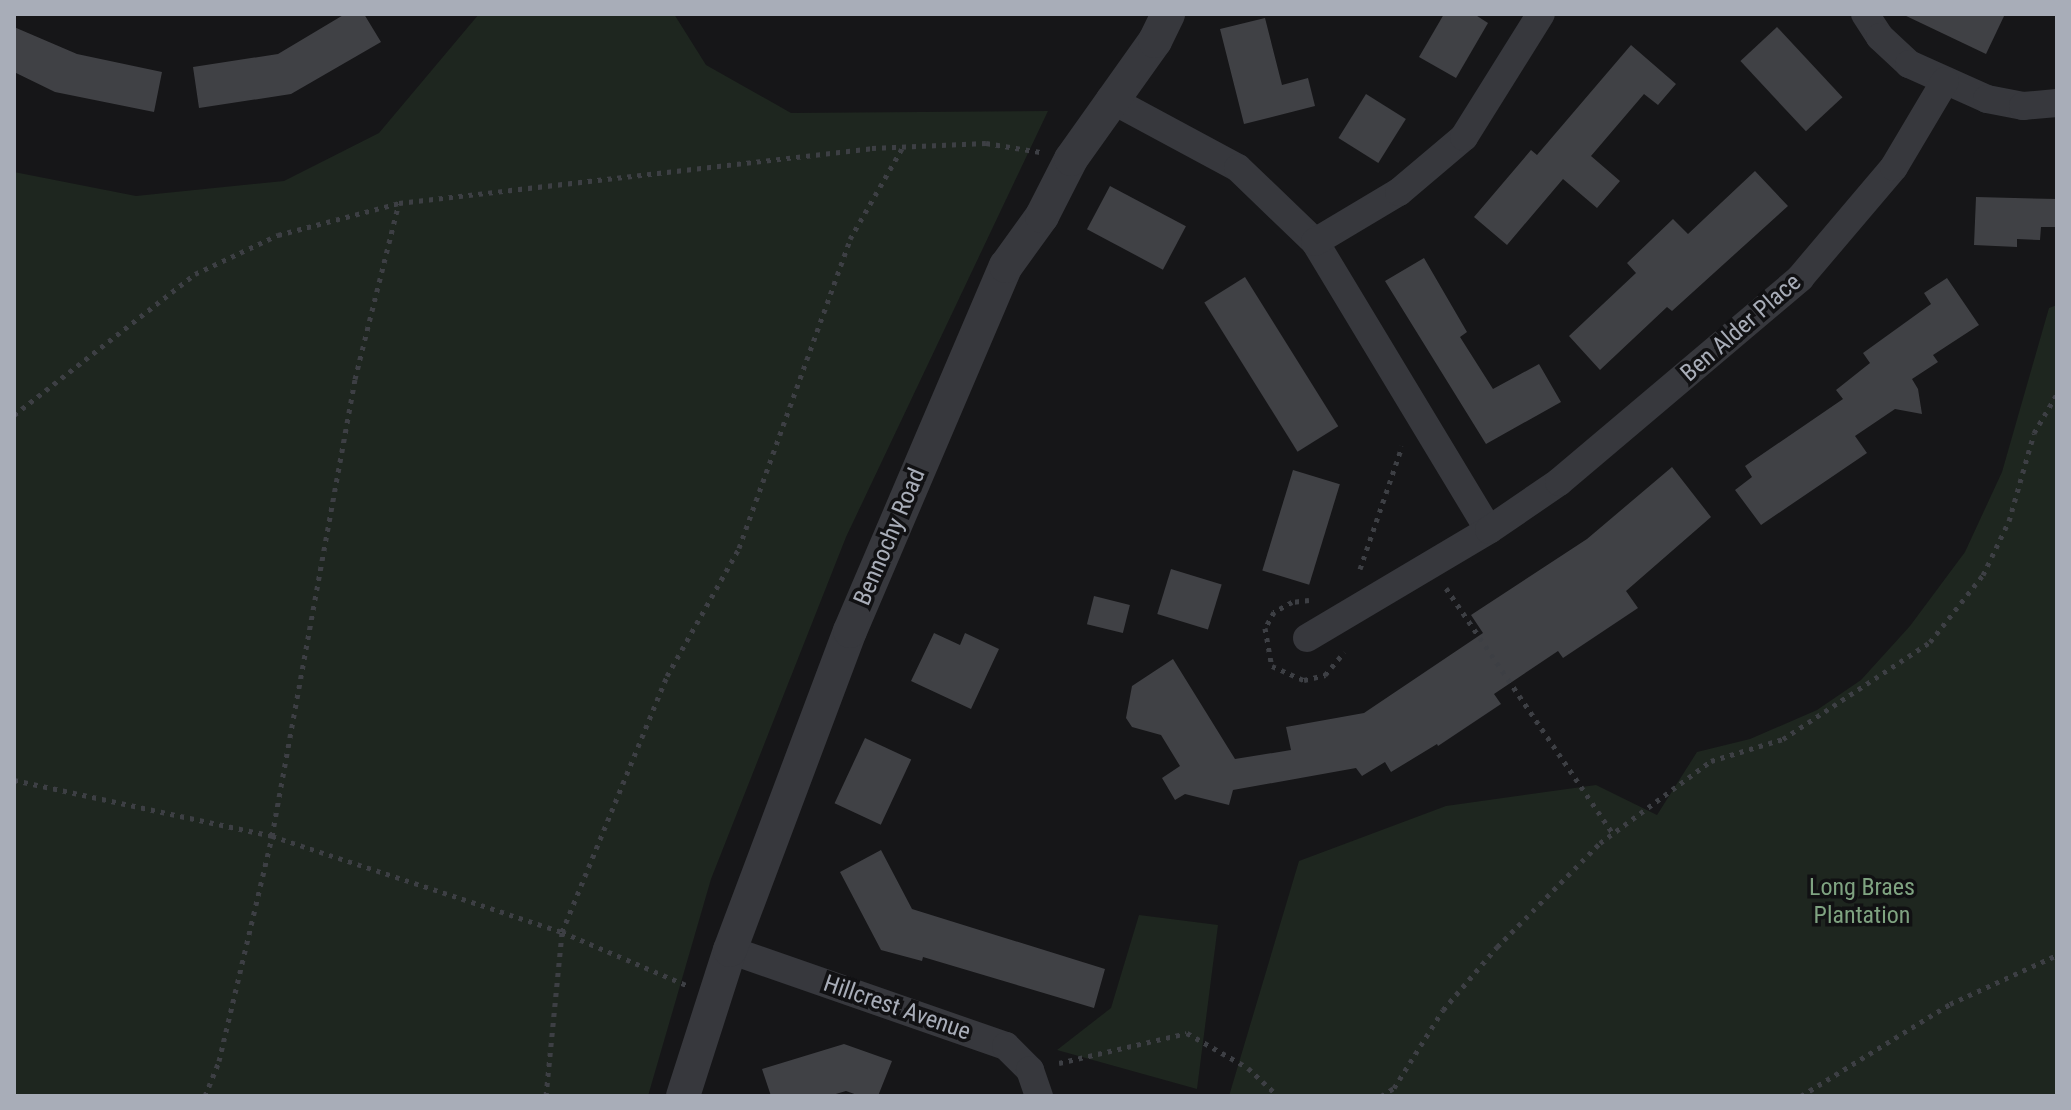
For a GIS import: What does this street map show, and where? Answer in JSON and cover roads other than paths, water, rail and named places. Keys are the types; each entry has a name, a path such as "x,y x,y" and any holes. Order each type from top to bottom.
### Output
{"street":[{"name":"Bennochy Road","path":"683,1096 730,950 850,631 1006,266 1042,216 1071,159 1110,99 1155,41 1168,14"},
{"path":"1315,242 1399,192 1464,137 1541,14"},
{"path":"1865,14 1880,37 1909,64 1945,81 1987,99 2023,106 2057,103"},
{"name":"Ben Alder Place","path":"1307,638 1489,530 1559,482 1800,278 1894,167 1945,81"},
{"path":"1110,99 1238,168 1315,242 1489,530"},
{"name":"Hillcrest Avenue","path":"730,950 1006,1046 1035,1083"}],"park label":[{"name":"Long Braes Plantation","path":"1862,902"}]}
